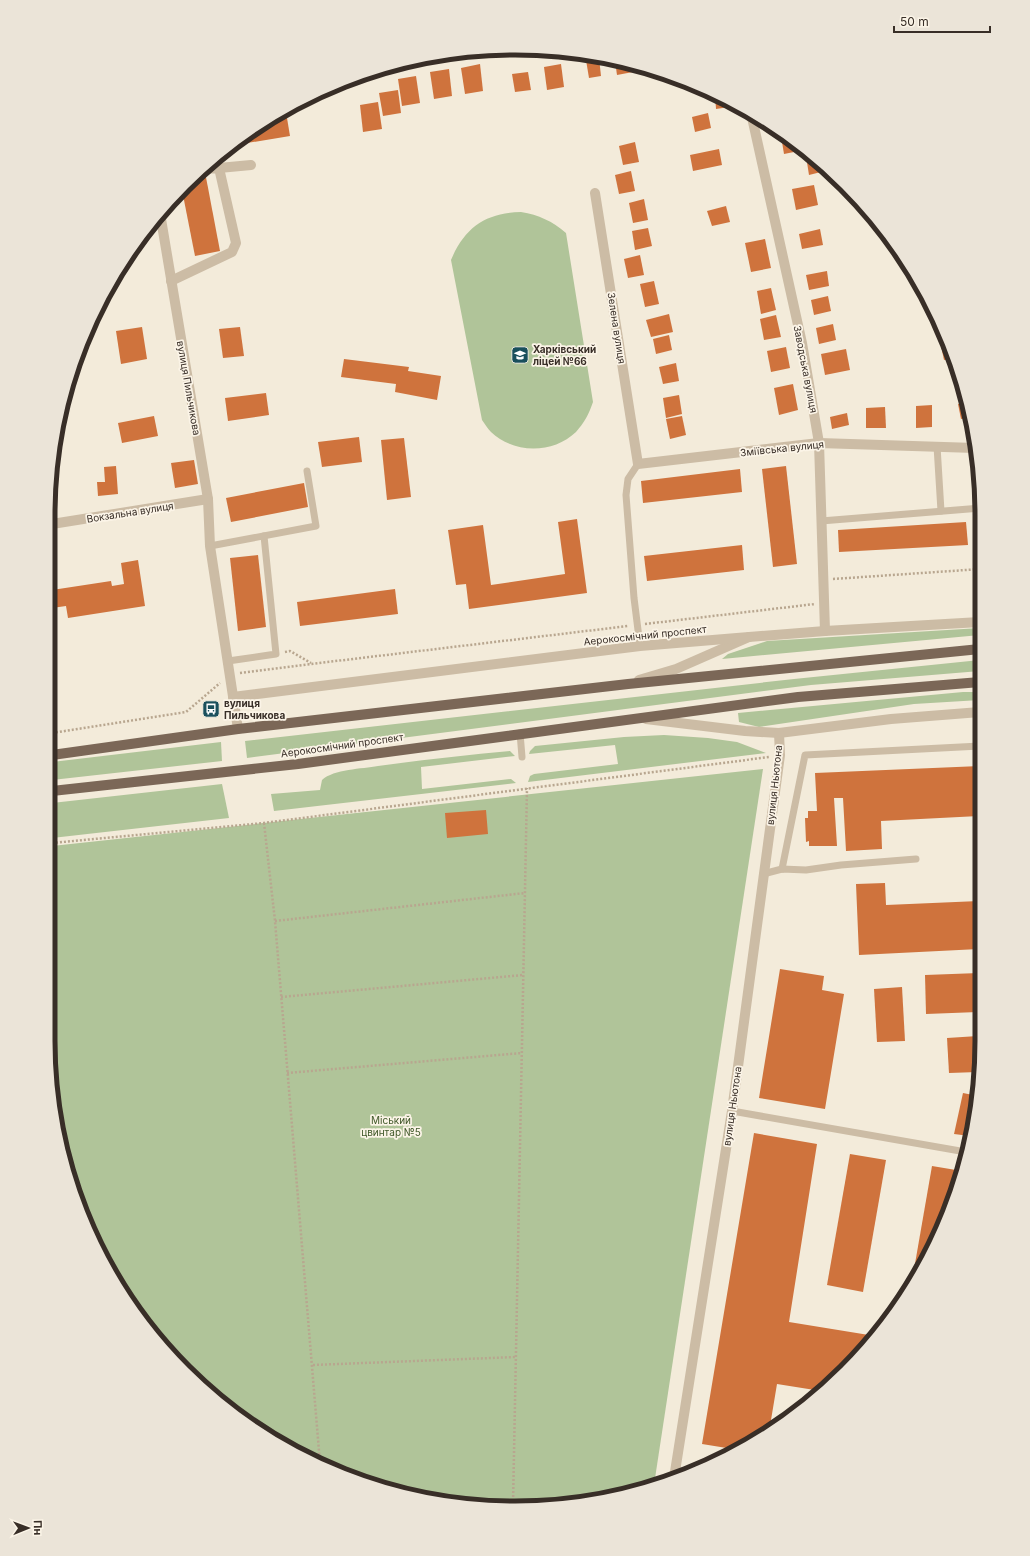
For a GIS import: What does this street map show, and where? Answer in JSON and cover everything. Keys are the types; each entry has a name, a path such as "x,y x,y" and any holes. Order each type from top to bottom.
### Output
{"main road":[{"name":"Аерокосмічний проспект","path":"55,754 238,729 628,684 975,649"},
{"name":"Аерокосмічний проспект","path":"55,791 298,764 520,733 798,697 975,682"}],"street":[{"name":"Заводська вулиця","path":"753,122 802,343 819,443 825,631"},
{"path":"212,169 251,165"},
{"path":"171,281 232,252 236,243 219,168"},
{"name":"Зелена вулиця","path":"595,193 638,464"},
{"name":"вулиця Пильчикова","path":"161,221 208,499 210,546 238,729"},
{"name":"Зміївська вулиця","path":"638,464 819,443 970,448"},
{"name":"Вокзальна вулиця","path":"55,524 208,499"},
{"name":"Аерокосмічний проспект","path":"233,697 640,646 825,631 975,622"},
{"name":"Аерокосмічний проспект","path":"628,684 676,669 749,637"},
{"name":"Аерокосмічний проспект","path":"635,718 745,731 779,733 891,718 975,712"},
{"name":"вулиця Ньютона","path":"675,1472 732,1111 780,755 779,733"}],"lane":[{"path":"937,446 941,511"},
{"path":"638,464 628,479 626,495 634,598 640,646"},
{"path":"210,546 316,526 307,471"},
{"path":"821,521 975,508"},
{"path":"228,661 276,654 264,536"},
{"path":"520,733 522,757"},
{"path":"782,869 805,755 975,746"},
{"path":"763,874 782,869 806,870 841,865 916,859"},
{"path":"732,1111 961,1151"}],"path":[{"path":"823,579 975,569"},
{"path":"55,733 186,712 230,675 823,603"},
{"path":"290,651 311,664"},
{"path":"55,843 264,823 770,757"},
{"path":"513,1501 527,788"},
{"path":"264,823 275,921 320,1457"},
{"path":"275,921 525,893"},
{"path":"281,997 524,975"},
{"path":"287,1073 522,1053"},
{"path":"313,1365 516,1357"}],"green space":[{"path":"521,212 545,219 566,233 593,402 586,418 576,432 567,439 556,444 534,448 522,447 500,439 491,432 482,420 451,260 463,239 478,224 497,215"},
{"path":"975,628 975,635 722,659 728,654 767,641"},
{"path":"975,661 975,671 811,685 247,758 245,741 794,679"},
{"path":"975,692 975,700 914,704 759,727 739,722 738,713"},
{"path":"664,735 708,738 737,742 766,753 528,782 530,776 534,774 618,764 615,745 529,754 535,746 624,737"},
{"path":"221,742 222,761 55,780 55,762"},
{"path":"510,751 515,756 421,767 422,789 511,779 516,783 274,811 271,794 320,790 322,780 327,776 341,772"},
{"name":"Міський цвинтар №5","path":"763,769 655,1479 605,1492 575,1497 515,1501 455,1497 425,1492 367,1477 312,1454 259,1423 212,1387 169,1344 133,1297 102,1244 79,1189 64,1131 56,1071 55,1041 55,846"},
{"path":"222,784 229,818 55,838 55,803"}],"building":[{"path":"586,61 600,63 601,76 589,78"},
{"path":"480,64 483,91 465,94 461,68"},
{"path":"561,64 564,87 547,90 544,67"},
{"path":"616,67 633,71 633,72 617,75"},
{"path":"449,69 452,96 434,99 430,72"},
{"path":"528,72 531,90 515,92 512,74"},
{"path":"416,76 420,103 402,106 398,79"},
{"path":"398,90 401,113 383,116 379,93"},
{"path":"715,101 727,107 716,109"},
{"path":"378,102 382,129 363,132 360,105"},
{"path":"708,113 711,128 695,132 692,117"},
{"path":"287,116 290,136 244,144"},
{"path":"782,141 797,151 784,154"},
{"path":"635,142 639,162 623,165 619,146"},
{"path":"719,149 722,165 693,171 690,155"},
{"path":"807,160 821,172 809,175"},
{"path":"631,171 635,191 619,194 615,175"},
{"path":"206,175 220,251 195,256 183,197"},
{"path":"814,185 818,205 796,210 792,189"},
{"path":"644,199 648,220 633,223 629,203"},
{"path":"726,206 730,222 712,226 707,211"},
{"path":"648,228 652,246 635,250 632,231"},
{"path":"820,229 823,245 802,249 799,234"},
{"path":"765,239 771,268 751,272 745,243"},
{"path":"640,255 644,275 628,278 624,259"},
{"path":"827,271 829,286 809,290 806,275"},
{"path":"654,281 659,304 645,307 640,284"},
{"path":"771,288 776,310 761,314 757,291"},
{"path":"828,296 831,311 814,315 811,300"},
{"path":"669,314 673,332 651,337 646,320"},
{"path":"776,315 781,337 764,340 760,319"},
{"path":"833,324 836,340 819,344 816,328"},
{"path":"142,327 147,359 121,364 116,331"},
{"path":"240,327 244,356 223,358 219,329"},
{"path":"669,335 672,350 656,354 653,339"},
{"path":"941,341 948,359 944,360"},
{"path":"786,347 790,368 771,372 767,351"},
{"path":"846,349 850,370 825,375 821,354"},
{"path":"344,359 409,367 408,371 441,376 437,400 395,392 396,384 341,377"},
{"path":"676,363 679,381 663,384 659,367"},
{"path":"793,384 798,410 779,415 774,388"},
{"path":"266,393 269,415 228,421 225,398"},
{"path":"679,395 682,414 666,418 663,398"},
{"path":"961,403 964,418 961,419 958,404"},
{"path":"932,405 932,427 916,428 916,406"},
{"path":"885,407 886,428 866,428 866,408"},
{"path":"847,413 849,425 832,429 830,417"},
{"path":"154,416 158,436 122,443 118,423"},
{"path":"682,416 686,435 670,439 666,419"},
{"path":"359,437 362,462 322,467 318,442"},
{"path":"404,438 411,497 387,500 381,440"},
{"path":"194,460 198,484 175,488 171,463"},
{"path":"116,466 118,494 98,496 97,482 105,482 104,467"},
{"path":"786,466 797,564 773,567 762,469"},
{"path":"740,469 742,492 643,503 641,481"},
{"path":"304,483 308,507 231,522 226,498"},
{"path":"577,519 587,593 469,609 466,584 456,585 448,530 483,525 491,585 565,574 558,522"},
{"path":"966,522 968,545 839,552 838,530"},
{"path":"742,545 744,570 647,581 644,556"},
{"path":"258,555 266,627 238,631 230,558"},
{"path":"138,560 145,606 68,618 66,606 55,608 55,590 111,581 112,586 124,584 121,563"},
{"path":"395,589 398,614 300,626 297,602"},
{"path":"975,766 975,816 881,821 882,849 846,851 843,798 834,798 837,846 809,846 809,841 806,842 805,818 808,818 808,811 817,811 815,773"},
{"path":"486,810 488,834 447,838 445,813"},
{"path":"885,883 886,905 975,901 975,949 859,955 856,884"},
{"path":"780,969 824,976 822,990 844,994 825,1109 759,1098"},
{"path":"975,973 975,1012 926,1014 925,975"},
{"path":"902,987 905,1041 877,1042 874,989"},
{"path":"975,1036 974,1072 949,1073 947,1038"},
{"path":"963,1093 972,1095 965,1135 954,1134"},
{"path":"754,1133 817,1144 789,1322 868,1335 840,1366 814,1390 777,1384 770,1423 728,1448 702,1444"},
{"path":"850,1154 886,1160 863,1292 827,1285"},
{"path":"932,1166 956,1170 951,1189 940,1217 928,1244 914,1269"}],"place":[{"name":"Харківський ліцей №66","path":"520,355"},
{"name":"вулиця Пильчикова","path":"211,709"}]}
